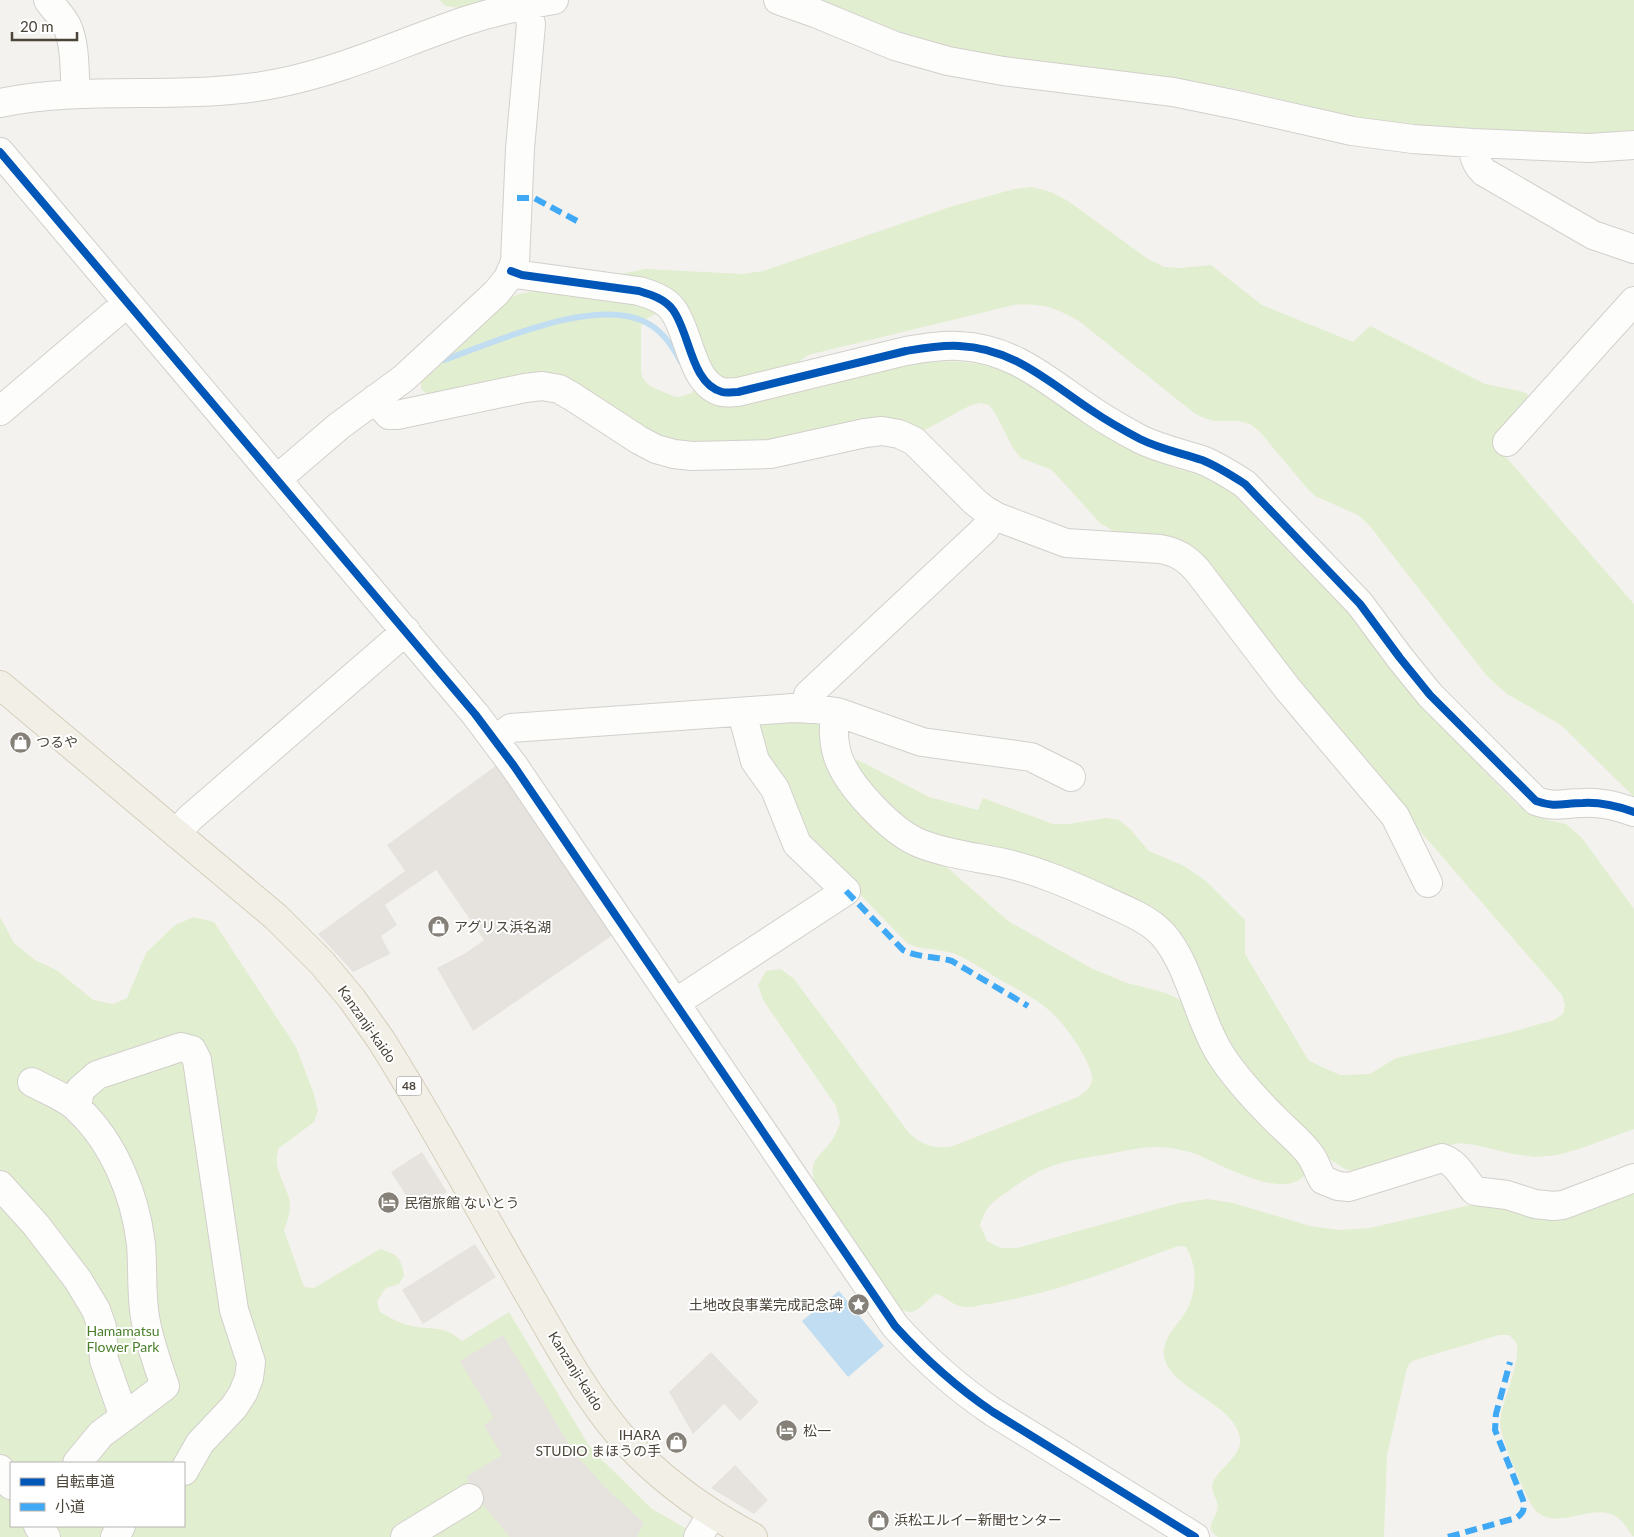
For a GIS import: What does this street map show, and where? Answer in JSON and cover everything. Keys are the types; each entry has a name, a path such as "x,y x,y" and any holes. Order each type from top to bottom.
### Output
{"main road":[{"name":"Kanzanji-kaido","path":"0,685 276,917 311,952 347,993 381,1040 549,1328 601,1411 618,1433 659,1474 712,1514 753,1537"}],"street":[{"path":"48,0 60,13 72,41 76,94"},
{"path":"0,103 28,98 76,94 211,92 278,84 344,66 463,22 526,5 554,0"},
{"path":"778,0 895,46 948,61 976,67 1173,92 1322,125 1383,136 1473,143 1589,148 1634,145"},
{"path":"277,479 339,426 404,378 496,292 508,278 515,262 517,243 519,159 531,24 526,5"},
{"path":"1473,143 1475,159 1478,166 1484,172 1588,233 1634,249"},
{"path":"0,152 455,688 495,740 895,1326 940,1373 966,1394 1195,1537"},
{"path":"511,271 522,275 639,291 658,297 672,309 681,326 700,374 709,386 723,392 738,392 933,346 960,346 988,350 1013,359 1038,372 1091,411 1117,427 1144,441 1202,460 1224,470 1245,484 1360,604 1430,695 1536,800 1549,805 1582,802 1601,803 1634,812"},
{"path":"1507,442 1634,301"},
{"path":"0,411 128,303"},
{"path":"375,399 389,415 397,415 542,386 558,389 573,397 656,449 692,456 770,454 866,433 882,431 899,434 914,441 974,500 992,514 1066,543 1160,549 1175,552 1188,559 1293,695 1389,808 1404,832 1428,883"},
{"path":"992,514 985,529 808,695 833,727 838,757 845,772 873,808 896,830 918,843 943,851 1004,863 1052,877 1143,918 1157,928 1169,942 1178,957 1212,1039 1224,1060 1254,1097 1312,1157 1322,1180 1338,1186 1349,1187 1442,1158 1449,1160 1476,1191 1507,1195 1544,1206 1563,1205 1634,1178"},
{"path":"177,834 189,819 406,631"},
{"path":"495,740 511,728 744,712 821,710 857,718 922,742 1031,757 1071,777"},
{"path":"675,1003 846,891 797,844 775,789 754,761 744,712"},
{"path":"77,1107 80,1090 97,1075 181,1047 192,1050 197,1060 234,1310 251,1362 249,1378 244,1393 234,1407 200,1443 185,1469"},
{"path":"32,1082 77,1107 101,1133 116,1160 138,1226 141,1246 143,1295 149,1338 165,1386 101,1434 78,1462"},
{"path":"0,1185 36,1225 78,1280 92,1302 102,1327 104,1360 124,1417"},
{"path":"0,1469 10,1484"},
{"path":"405,1537 469,1498"},
{"path":"698,1537 712,1514"}],"green space":[{"path":"440,0 485,0 459,8 445,6"},
{"path":"822,0 1634,0 1634,130 1589,134 1415,125 1355,117 1246,91 1175,78 1005,57 952,47 900,32"},
{"path":"1032,187 1051,192 1068,201 1148,259 1164,267 1180,268 1211,265 1262,305 1353,342 1370,326 1485,384 1520,391 1526,393 1530,398 1500,444 1505,456 1634,604 1634,797 1561,725 1507,694 1487,676 1369,525 1358,515 1315,496 1260,432 1250,424 1238,421 1214,421 1194,413 1079,321 1070,316 1040,305 1014,305 808,355 800,361 796,371 806,387 816,388 897,367 924,363 950,361 977,364 1003,371 1029,384 1100,434 1118,444 1138,454 1199,475 1236,496 1349,613 1420,705 1528,813 1566,824 1582,838 1634,909 1634,1129 1557,1155 1534,1157 1459,1143 1360,1172 1345,1169 1331,1160 1271,1102 1232,1054 1186,953 902,822 853,764 857,760 929,797 978,810 983,798 1053,824 1069,824 1106,818 1119,820 1130,829 1149,851 1184,866 1206,881 1245,920 1245,954 1309,1061 1340,1075 1370,1074 1396,1058 1508,1033 1554,1020 1563,1014 1565,1005 1562,995 1317,712 1204,565 1123,537 1100,523 1052,470 1021,458 1013,448 989,405 979,403 969,406 923,431 789,442 675,446 577,390 430,397 421,389 421,378 503,301 519,294 646,269 743,274 763,271 950,207 1014,189","holes":["658,313 674,329 695,388 692,393 679,397 650,386 642,376 641,369 641,326 648,318"]},
{"path":"771,721 819,722 822,726 825,744 941,862 1008,921 1091,968 1127,983 1166,993 1177,998 1185,1005 1299,1156 1306,1174 1296,1182 1282,1184 1267,1182 1250,1178 1193,1153 1164,1147 1135,1149 1072,1160 1038,1172 992,1204 985,1212 980,1225 987,1241 1001,1248 1017,1248 1179,1203 1207,1199 1233,1203 1310,1226 1340,1230 1370,1228 1479,1203 1634,1189 1634,1537 1617,1517 1608,1513 1597,1512 1555,1519 1545,1517 1532,1506 1509,1455 1500,1424 1503,1405 1514,1370 1517,1350 1516,1343 1509,1335 1499,1335 1410,1363 1407,1368 1387,1455 1384,1537 1218,1537 1211,1527 1218,1507 1212,1486 1216,1477 1238,1450 1240,1438 1235,1425 1225,1414 1173,1374 1166,1362 1164,1349 1167,1339 1189,1305 1194,1288 1193,1263 1186,1247 1178,1246 1087,1279 1018,1298 964,1307 936,1294 914,1311 904,1311 898,1307 817,1190 813,1170 814,1163 831,1141 840,1120 836,1106 763,1000 758,985 766,971 781,969 794,979 909,1133 929,1146 953,1146 1078,1097 1090,1086 1092,1080 1091,1073 1083,1054 1070,1034 1046,1007 961,957 949,952 913,946 907,943 808,844 765,763 758,730 763,724"},
{"name":"Hamamatsu Flower Park","path":"0,917 14,943 35,960 58,971 93,1000 113,1004 127,998 146,953 175,925 194,917 214,922 296,1047 314,1094 318,1111 314,1122 278,1149 277,1162 290,1203 288,1219 284,1230 304,1287 314,1288 380,1249 395,1255 400,1261 403,1270 404,1276 399,1284 386,1288 377,1301 380,1312 393,1319 412,1326 446,1331 462,1341 509,1312 595,1453 652,1509 701,1537 0,1537"}],"shaded area":[{"path":"497,765 613,935 473,1031 437,968 464,954 484,940 436,870 385,905 397,925 381,936 390,954 353,972 318,934 405,871 387,845"},
{"path":"422,1152 447,1192 416,1211 391,1172"},
{"path":"475,1244 496,1277 423,1324 402,1290"},
{"path":"503,1335 575,1454 605,1487 644,1523 637,1537 510,1537 480,1501 466,1477 502,1455 484,1425 494,1418 460,1361"},
{"path":"711,1352 759,1402 740,1421 724,1404 693,1434 669,1392"},
{"path":"735,1465 768,1500 754,1514 711,1488"}],"water":[{"path":"839,1291 884,1346 848,1377 802,1321"}],"waterway":[{"path":"444,360 547,324 576,317 603,314 628,316 649,324 668,341 681,362"}],"marked path":[{"path":"517,198 534,198 577,221"},
{"path":"846,891 903,950 952,961 1028,1006"},
{"path":"1448,1537 1516,1518 1523,1510 1523,1500 1495,1430 1496,1414 1510,1362"}],"cycle path":[{"path":"0,152 475,714 514,766 895,1326 941,1372 993,1412 1195,1537"},
{"path":"511,271 522,275 639,291 662,300 670,306 679,320 697,369 712,387 722,392 738,392 906,351 932,347 959,346 978,348 996,353 1030,368 1097,414 1134,436 1155,446 1208,462 1245,484 1360,604 1430,695 1536,801 1554,805 1603,804 1634,812"}],"place":[{"name":"つるや","path":"20,742"},
{"name":"アグリス浜名湖","path":"438,927"},
{"name":"民宿旅館 ないとう","path":"388,1203"},
{"name":"土地改良事業完成記念碑","path":"859,1305"},
{"name":"松一","path":"787,1431"},
{"name":"IHARA STUDIO まほうの手","path":"677,1443"},
{"name":"浜松エルイー新聞センター","path":"878,1520"}]}
